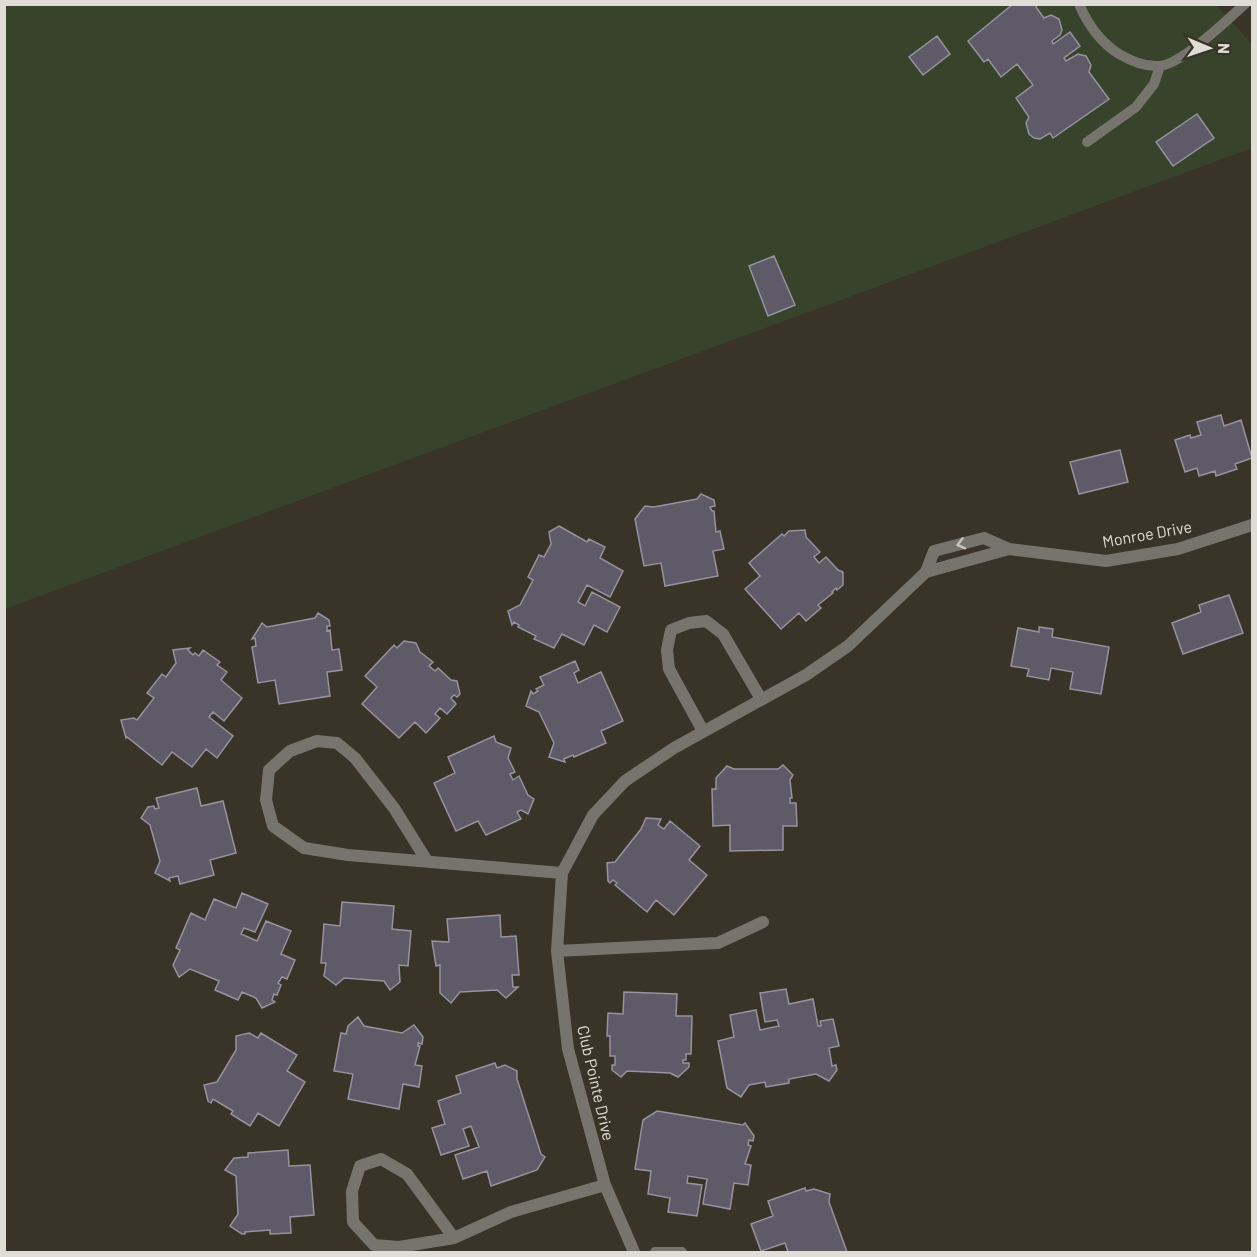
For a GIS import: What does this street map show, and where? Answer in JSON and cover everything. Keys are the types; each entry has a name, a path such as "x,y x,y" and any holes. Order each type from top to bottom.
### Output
{"street":[{"name":"Monroe Drive","path":"1009,549 1106,561 1178,549 1252,525"},
{"name":"Club Pointe Drive","path":"634,1252 605,1185 568,1049 557,951 562,873 593,815 624,781 674,748 806,675 848,646 926,572 934,551 984,538 1009,549"},
{"name":"Club Pointe Drive","path":"926,572 1009,549"},
{"path":"704,731 669,669 667,650 671,630 688,622 706,621 723,633 761,699"},
{"path":"427,861 394,808 355,758 337,743 317,741 290,751 268,770 266,800 273,826 304,848 348,855 562,873"},
{"path":"557,951 718,943 763,922"},
{"path":"454,1238 407,1174 381,1159 360,1166 352,1191 353,1222 374,1245 399,1247 454,1238 511,1212 605,1185"}],"lane":[{"path":"1079,4 1088,24 1110,48 1132,62 1160,66 1182,57 1245,4"},
{"path":"1088,142 1136,107 1154,84 1160,66"},
{"path":"656,1252 682,1252"}],"green space":[{"path":"1215,4 1252,44 1252,148 5,609 5,5"}],"building":[{"path":"1013,4 1037,4 1036,7 1044,18 1051,15 1059,19 1062,30 1060,35 1052,41 1053,44 1070,32 1080,46 1064,58 1066,61 1078,54 1086,56 1091,65 1089,72 1109,99 1053,138 1050,133 1040,139 1029,134 1026,123 1029,117 1016,98 1033,85 1017,64 1001,77 988,59 984,62 968,41"},
{"path":"937,36 950,54 923,75 909,57"},
{"path":"1197,114 1214,138 1173,166 1156,142"},
{"path":"774,256 795,305 768,316 749,266"},
{"path":"1221,415 1224,426 1241,420 1252,458 1235,464 1237,469 1216,476 1215,471 1199,476 1197,468 1185,472 1175,440 1190,435 1191,438 1201,435 1197,422"},
{"path":"1120,450 1128,482 1079,494 1070,462"},
{"path":"701,494 714,500 715,506 710,507 714,511 716,532 720,531 724,549 713,551 718,576 665,586 661,563 644,566 635,519 645,506 654,507 697,499"},
{"path":"559,526 587,542 589,539 605,547 600,558 623,571 610,597 587,585 578,602 585,606 592,592 620,607 607,632 594,625 584,645 562,634 554,648 534,639 536,636 518,627 519,625 514,622 512,625 508,611 520,605 533,580 528,577 539,555 544,557 551,544 549,532"},
{"path":"805,530 806,537 820,552 814,557 819,563 826,557 838,570 843,572 843,585 837,590 836,588 818,605 821,608 806,621 799,613 781,629 745,589 760,576 749,563 782,534 784,536 789,531"},
{"path":"1229,595 1243,633 1183,654 1172,623 1201,612 1199,605"},
{"path":"318,613 329,620 330,626 327,626 327,631 330,630 332,650 339,649 342,670 327,672 330,696 279,704 275,680 258,683 252,647 256,646 255,638 252,639 262,623 267,627 315,618"},
{"path":"1039,627 1053,629 1052,637 1109,647 1101,694 1070,689 1073,672 1051,668 1049,680 1027,676 1029,669 1011,666 1018,628 1039,632"},
{"path":"404,641 416,643 420,652 433,662 429,666 435,671 438,668 451,680 457,681 460,694 451,698 456,704 447,714 440,708 435,714 440,718 426,733 415,722 399,738 362,704 377,687 365,676 394,645 397,648"},
{"path":"190,648 188,650 193,655 195,653 199,656 203,650 220,662 217,665 227,672 221,680 242,698 224,721 213,712 209,717 233,736 217,758 206,749 192,767 172,752 162,765 126,738 121,720 134,718 137,720 154,698 147,693 162,674 166,677 176,663 173,650"},
{"path":"575,661 579,670 574,673 578,683 601,672 623,721 601,731 606,743 564,759 565,762 549,757 554,743 539,712 526,706 531,691 533,694 538,691 536,689 544,685 540,677"},
{"path":"494,736 496,742 511,748 508,758 515,772 510,774 513,780 519,776 528,795 534,799 528,814 521,810 517,812 521,819 486,835 478,821 456,831 434,783 455,773 448,757"},
{"path":"783,765 793,775 790,780 792,798 790,798 790,803 796,803 797,826 783,826 783,850 730,851 730,825 713,826 712,789 716,789 716,778 727,766 734,769 778,769"},
{"path":"197,788 201,806 223,801 236,853 210,860 214,875 180,884 178,876 169,878 170,881 155,873 160,861 150,825 141,818 148,807 159,808 156,798"},
{"path":"646,818 661,819 658,825 664,829 670,821 700,846 689,860 707,875 674,915 656,900 647,912 615,885 617,883 613,880 610,883 608,881 607,863 615,862 641,829"},
{"path":"242,893 268,904 255,932 244,928 241,934 257,941 266,921 291,931 281,954 295,960 287,979 282,977 278,983 281,985 272,1000 275,1002 262,1008 256,998 242,992 238,1000 215,990 219,981 190,969 179,977 173,965 180,950 176,948 191,913 205,920 214,899 236,908"},
{"path":"342,902 394,906 392,929 411,931 408,966 399,965 400,982 390,990 384,981 344,978 336,985 324,976 326,963 321,963 324,924 340,926"},
{"path":"500,915 501,937 516,936 519,975 512,975 513,987 518,987 506,998 497,990 460,992 451,1003 440,993 440,965 436,966 432,941 449,942 447,919"},
{"path":"786,989 789,1004 813,999 818,1026 821,1026 820,1021 833,1019 839,1046 829,1048 832,1066 836,1065 837,1070 829,1081 816,1074 789,1079 789,1083 766,1087 765,1082 749,1085 741,1097 727,1088 718,1041 734,1037 730,1015 756,1010 760,1030 779,1026 777,1020 765,1022 760,993"},
{"path":"624,992 677,994 676,1016 692,1016 691,1054 686,1054 686,1060 683,1060 683,1063 689,1063 689,1067 678,1077 670,1073 627,1071 621,1077 612,1070 612,1065 615,1065 615,1056 610,1056 610,1036 607,1036 608,1013 623,1014"},
{"path":"358,1017 364,1026 402,1033 414,1025 423,1037 422,1044 418,1043 420,1046 415,1065 422,1066 419,1087 403,1084 399,1109 348,1099 353,1074 334,1071 341,1033 346,1034 348,1026"},
{"path":"249,1033 258,1038 261,1033 297,1055 287,1071 305,1082 279,1126 258,1113 250,1126 231,1114 233,1111 213,1099 211,1103 208,1101 204,1085 217,1082 236,1050 236,1036"},
{"path":"495,1063 497,1068 505,1065 517,1071 517,1079 541,1154 545,1157 537,1170 491,1186 487,1171 463,1179 455,1155 479,1147 471,1126 463,1129 469,1146 441,1155 432,1128 445,1124 438,1101 461,1093 456,1076"},
{"path":"657,1111 743,1125 745,1123 754,1136 753,1141 749,1140 748,1145 751,1146 745,1164 751,1165 748,1185 734,1183 730,1209 703,1204 707,1179 688,1176 687,1183 702,1185 697,1216 668,1212 670,1198 648,1194 651,1171 635,1169 643,1120"},
{"path":"288,1150 289,1166 310,1165 314,1215 290,1217 291,1233 270,1234 270,1230 242,1234 230,1226 238,1214 236,1176 225,1170 234,1158 248,1157 248,1153"},
{"path":"805,1188 806,1191 814,1189 830,1194 829,1202 847,1252 788,1252 785,1243 761,1251 751,1224 773,1216 768,1201"}]}
